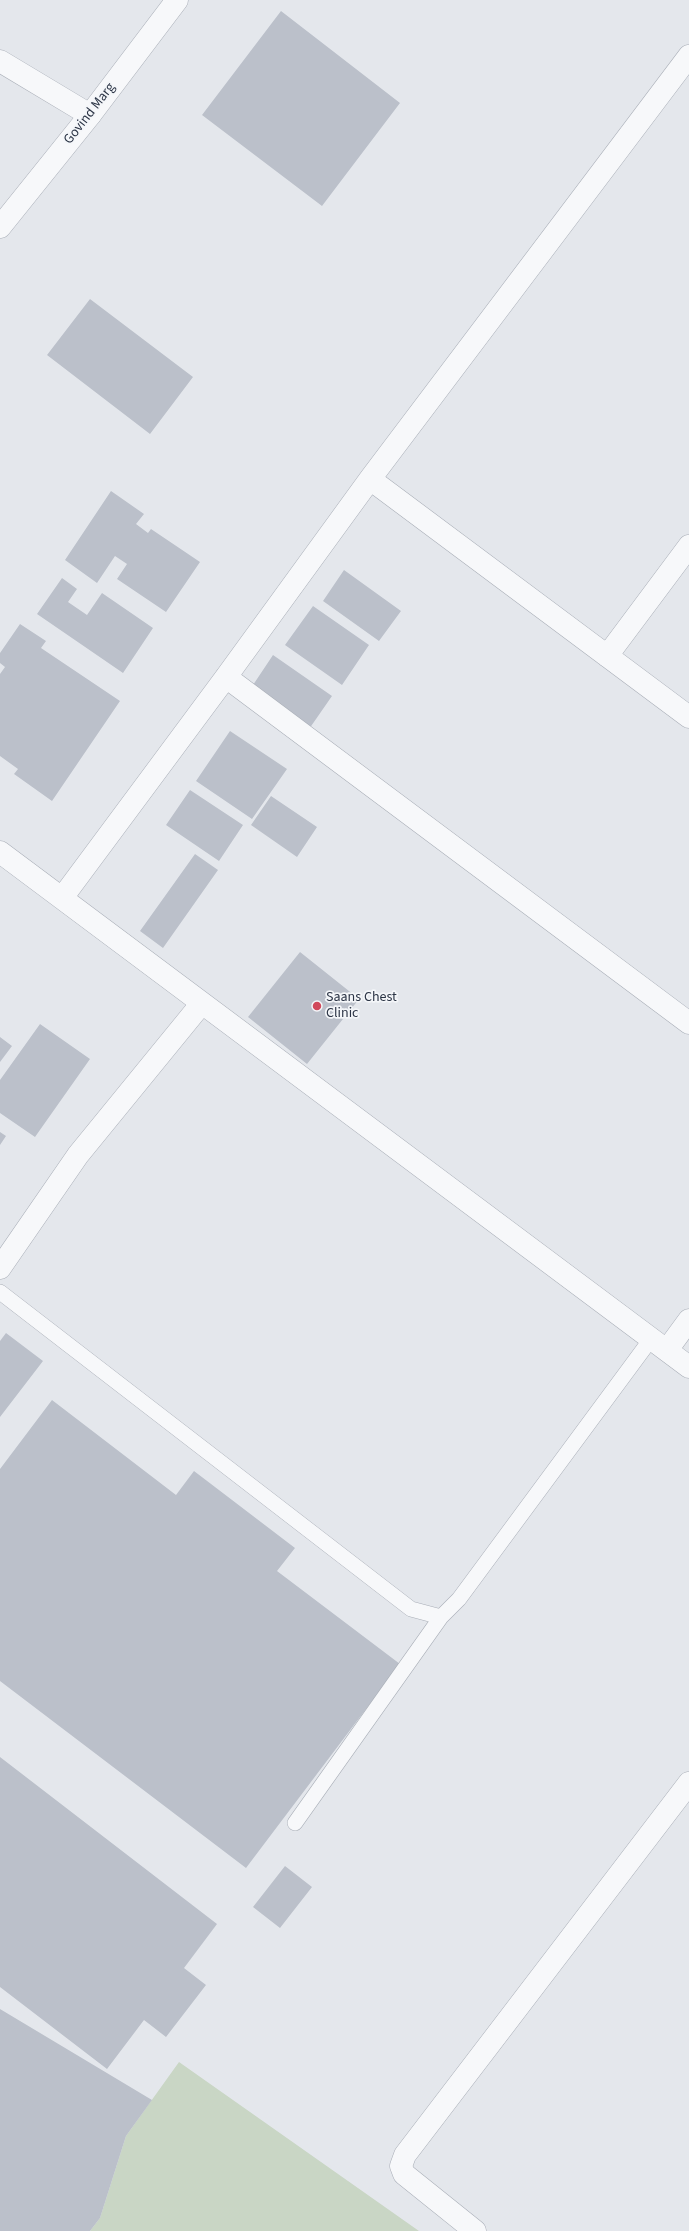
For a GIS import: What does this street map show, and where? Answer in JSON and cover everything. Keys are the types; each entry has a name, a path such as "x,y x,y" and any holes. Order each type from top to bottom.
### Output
{"street":[{"name":"Govind Marg","path":"0,227 90,115 177,0"},
{"path":"62,898 226,678 370,479 689,56"},
{"path":"0,61 90,115"},
{"path":"370,479 689,717"},
{"path":"607,656 689,546"},
{"path":"226,678 689,1024"},
{"path":"0,852 689,1367"},
{"path":"0,1268 78,1155 202,1003"},
{"path":"659,1344 689,1320"},
{"path":"474,2231 404,2174 401,2166 405,2156 689,1783"}],"lane":[{"path":"0,1292 411,1609 441,1617"},
{"path":"295,1823 441,1617 459,1599 659,1344"}],"green space":[{"path":"179,2062 419,2231 90,2231 100,2218 126,2136"}],"building":[{"path":"281,11 400,103 322,206 202,115"},
{"path":"90,299 193,377 150,434 47,355"},
{"path":"111,491 144,514 136,524 148,533 151,529 200,562 166,612 117,579 127,564 115,556 97,583 65,560"},
{"path":"344,570 401,611 379,641 323,601"},
{"path":"62,578 77,589 68,602 87,615 102,593 153,628 123,673 37,614"},
{"path":"313,606 369,645 342,685 285,645"},
{"path":"20,624 46,641 41,648 120,701 52,801 14,774 18,769 0,756 0,674 5,667 0,663 0,653"},
{"path":"273,655 332,696 307,732 249,691"},
{"path":"230,731 287,769 252,819 196,781"},
{"path":"190,790 243,825 219,861 166,825"},
{"path":"271,796 317,827 297,857 251,825"},
{"path":"195,854 218,870 163,948 140,931"},
{"path":"300,952 359,999 307,1064 248,1017"},
{"path":"40,1024 90,1059 35,1137 0,1113 0,1080"},
{"path":"0,1037 12,1046 0,1062"},
{"path":"0,1132 6,1136 0,1145"},
{"path":"6,1333 43,1361 0,1417 0,1341"},
{"path":"52,1400 176,1495 194,1471 295,1548 277,1571 400,1664 246,1868 0,1681 0,1469"},
{"path":"0,1757 217,1924 184,1968 206,1985 166,2037 144,2020 107,2069 0,1987"},
{"path":"285,1866 312,1887 280,1928 253,1907"},
{"path":"0,2009 152,2100 126,2136 100,2218 90,2231 0,2231"}],"place":[{"name":"Saans Chest Clinic","path":"317,1006"}]}
